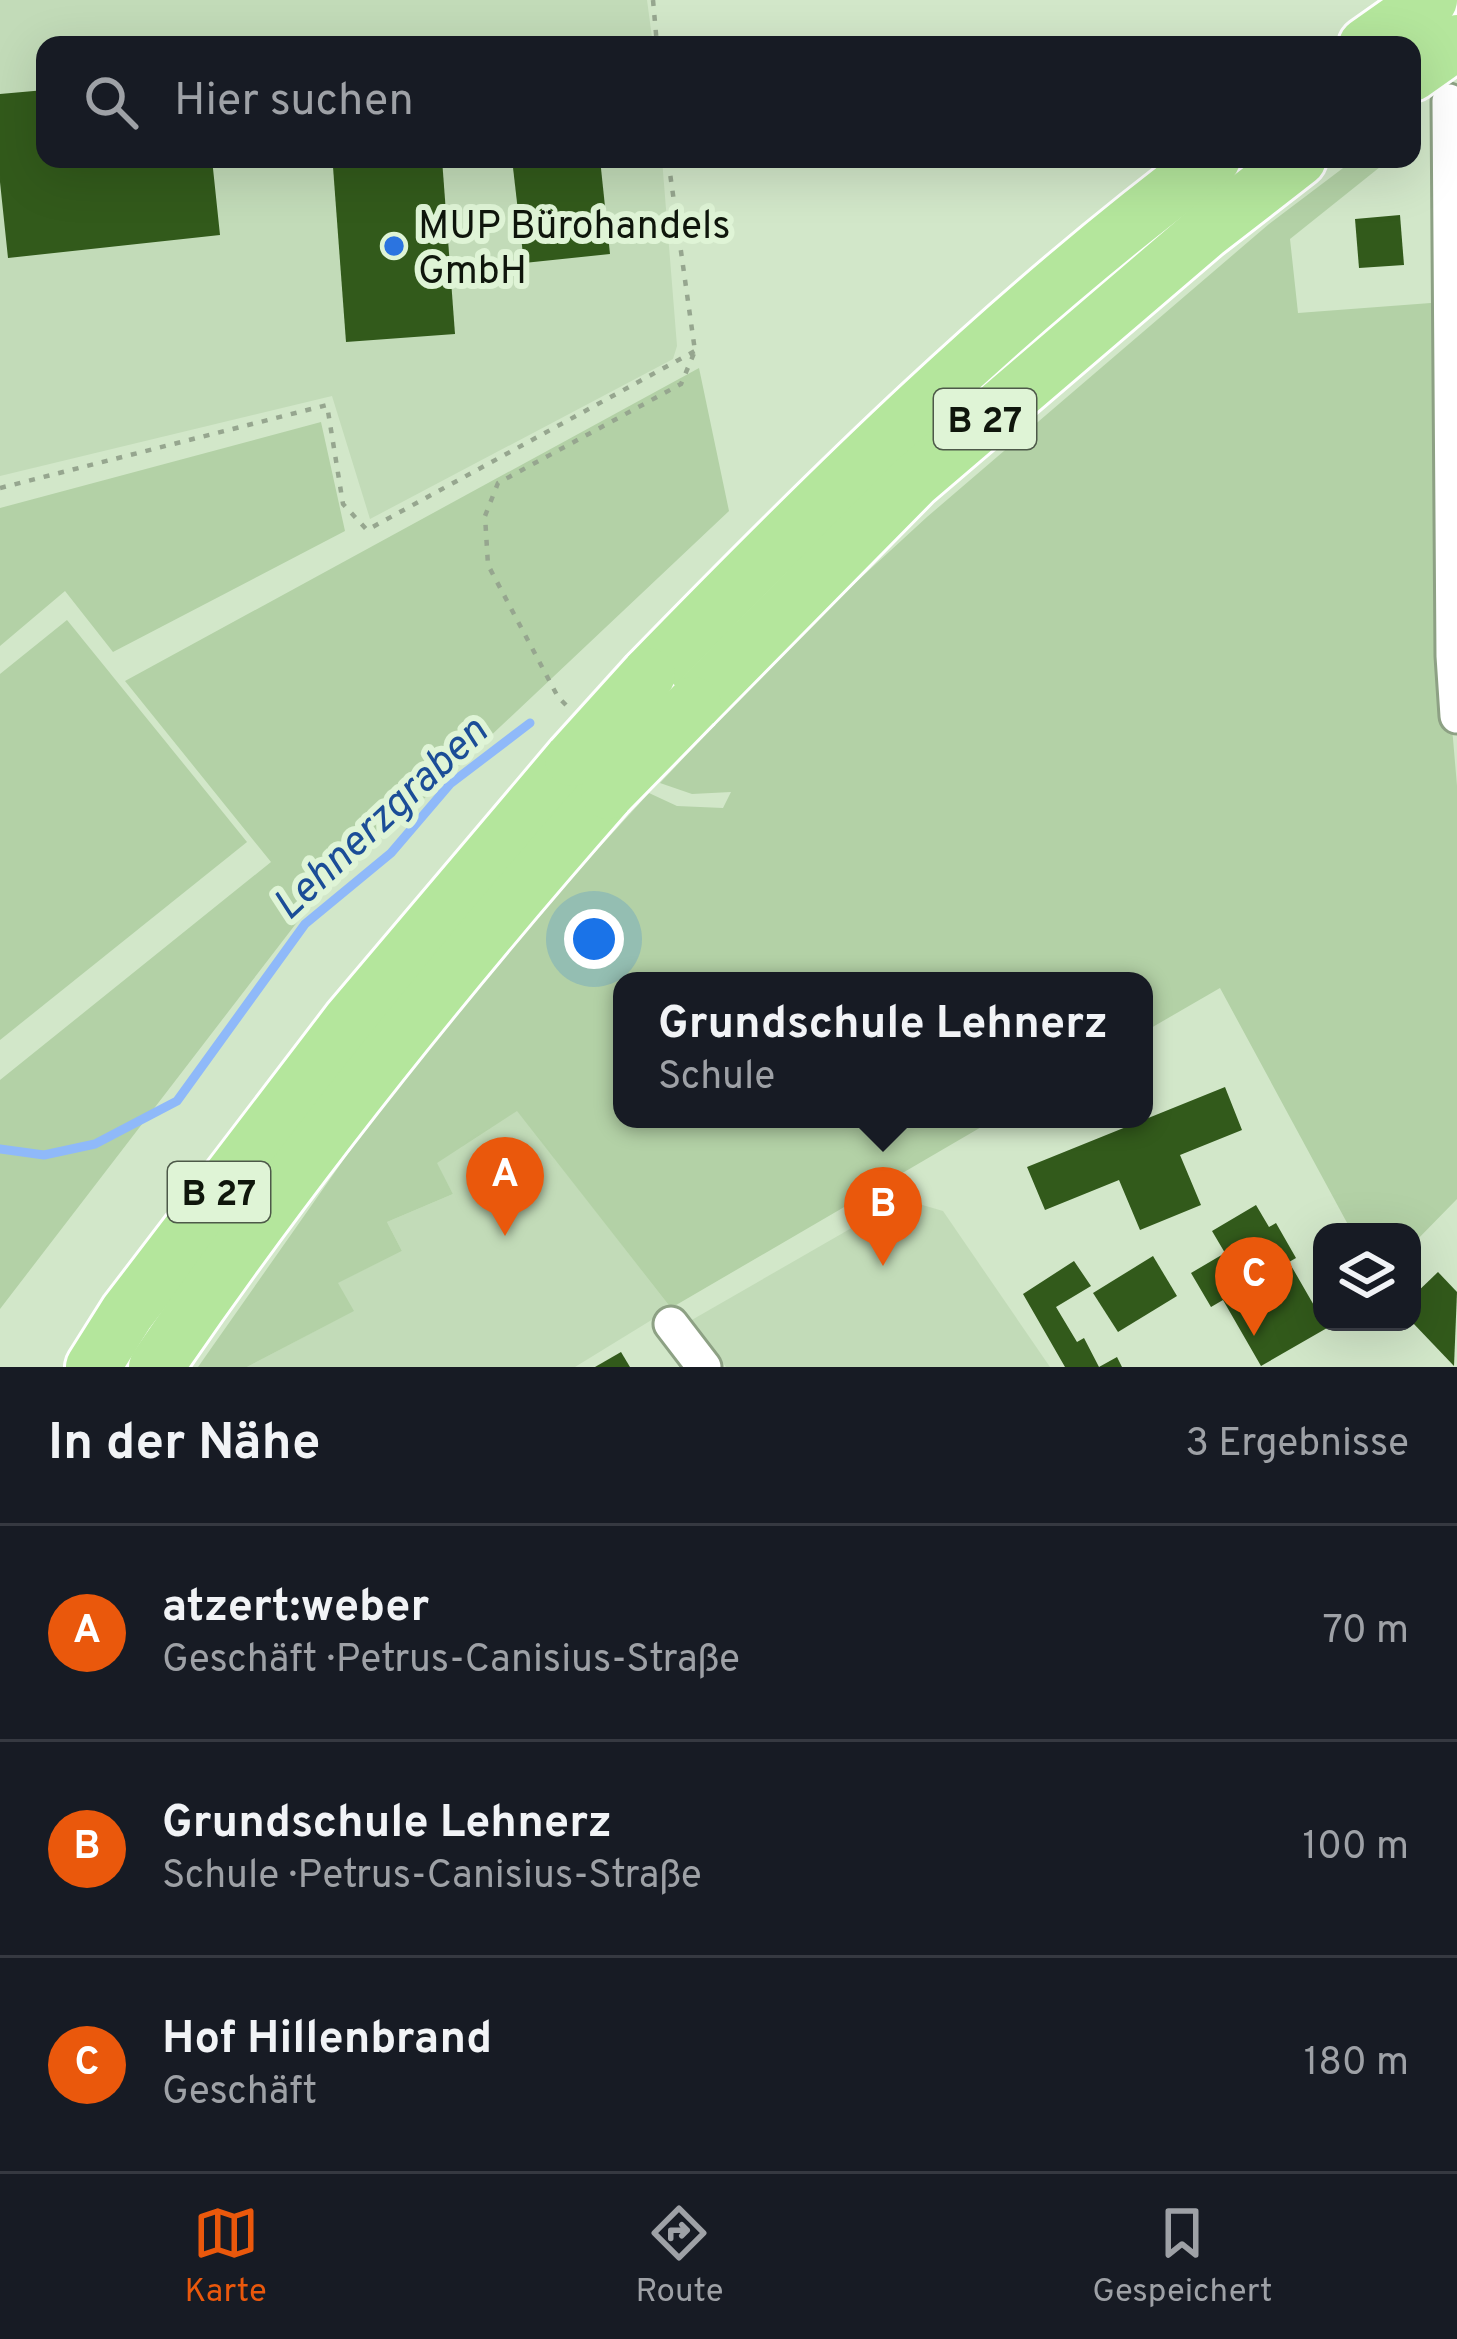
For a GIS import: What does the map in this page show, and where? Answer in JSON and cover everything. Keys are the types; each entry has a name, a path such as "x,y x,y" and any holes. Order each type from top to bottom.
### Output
{"highway":[{"path":"1379,36 1430,0"},
{"path":"1430,87 1457,42"},
{"name":"B 27","path":"156,1367 590,776 648,675 770,549 987,344 1202,168"},
{"name":"B 27","path":"93,1367 127,1313 350,1021 590,776 694,704 914,482 1205,232 1287,168"}],"street":[{"path":"1430,87 1457,716"},
{"path":"671,1324 704,1367"}],"path":[{"path":"653,0 656,36"},
{"path":"558,698 488,566 485,516 498,483 681,384 695,351 669,168"},
{"path":"0,488 327,405 343,504 368,530 695,351"}],"shaded area":[{"path":"0,0 647,0 652,36 36,36 36,168 663,168 677,346 673,359 370,519 332,396 0,476"},
{"path":"1343,168 1379,168 1290,239 1298,313 1444,302 1446,656 1457,786 1457,1199 1421,1236 1421,1223 1347,1223 1220,988 1153,1027 1153,972 613,972 613,1128 980,1128 671,1308 517,1111 437,1163 453,1194 387,1222 402,1251 338,1283 354,1311 247,1367 198,1367 375,1115 535,918 649,793 677,806 723,808 731,792 692,794 660,783 804,630 927,517 1269,224"},
{"path":"699,368 729,511 308,908 0,1309 0,1080 271,862 125,681"},
{"path":"321,422 345,531 113,652 65,591 0,646 0,508"},
{"path":"67,620 247,842 0,1040 0,674"},
{"path":"517,1110 671,1308 575,1367 247,1367 353,1311 337,1283 402,1251 387,1222 453,1194 436,1163"},
{"path":"902,1199 943,1211 1050,1367 726,1367 690,1321"}],"building":[{"path":"36,91 36,168 213,168 220,235 8,258 0,182 0,94"},
{"name":"MUP Bürohandels GmbH","path":"333,168 443,168 455,334 346,342"},
{"path":"513,168 601,168 610,254 524,263"},
{"path":"1400,215 1404,265 1359,268 1355,219"},
{"path":"1225,1087 1242,1130 1180,1155 1201,1205 1140,1230 1119,1180 1045,1210 1027,1167 1124,1128 1153,1128 1153,1116"},
{"path":"1256,1205 1269,1227 1276,1223 1296,1258 1289,1262 1313,1304 1313,1331 1322,1331 1261,1366 1223,1300 1211,1307 1191,1273 1225,1253 1212,1231"},
{"path":"1153,1256 1177,1296 1118,1332 1093,1293"},
{"path":"1074,1261 1091,1286 1056,1307 1077,1342 1084,1338 1099,1367 1065,1367 1023,1294"},
{"path":"1438,1272 1457,1292 1454,1366 1421,1331 1421,1288"},
{"path":"621,1352 630,1367 595,1367"},
{"path":"1117,1357 1122,1367 1099,1367"}],"waterway":[{"name":"Lehnerzgraben","path":"0,1149 44,1155 95,1144 177,1101 305,924 391,853 450,784 530,723"}],"place":[{"name":"MUP Bürohandels GmbH","path":"394,246"},
{"name":"atzert:weber","path":"505,1236"},
{"name":"Grundschule Lehnerz","path":"883,1266"},
{"name":"Hof Hillenbrand","path":"1254,1336"}]}
